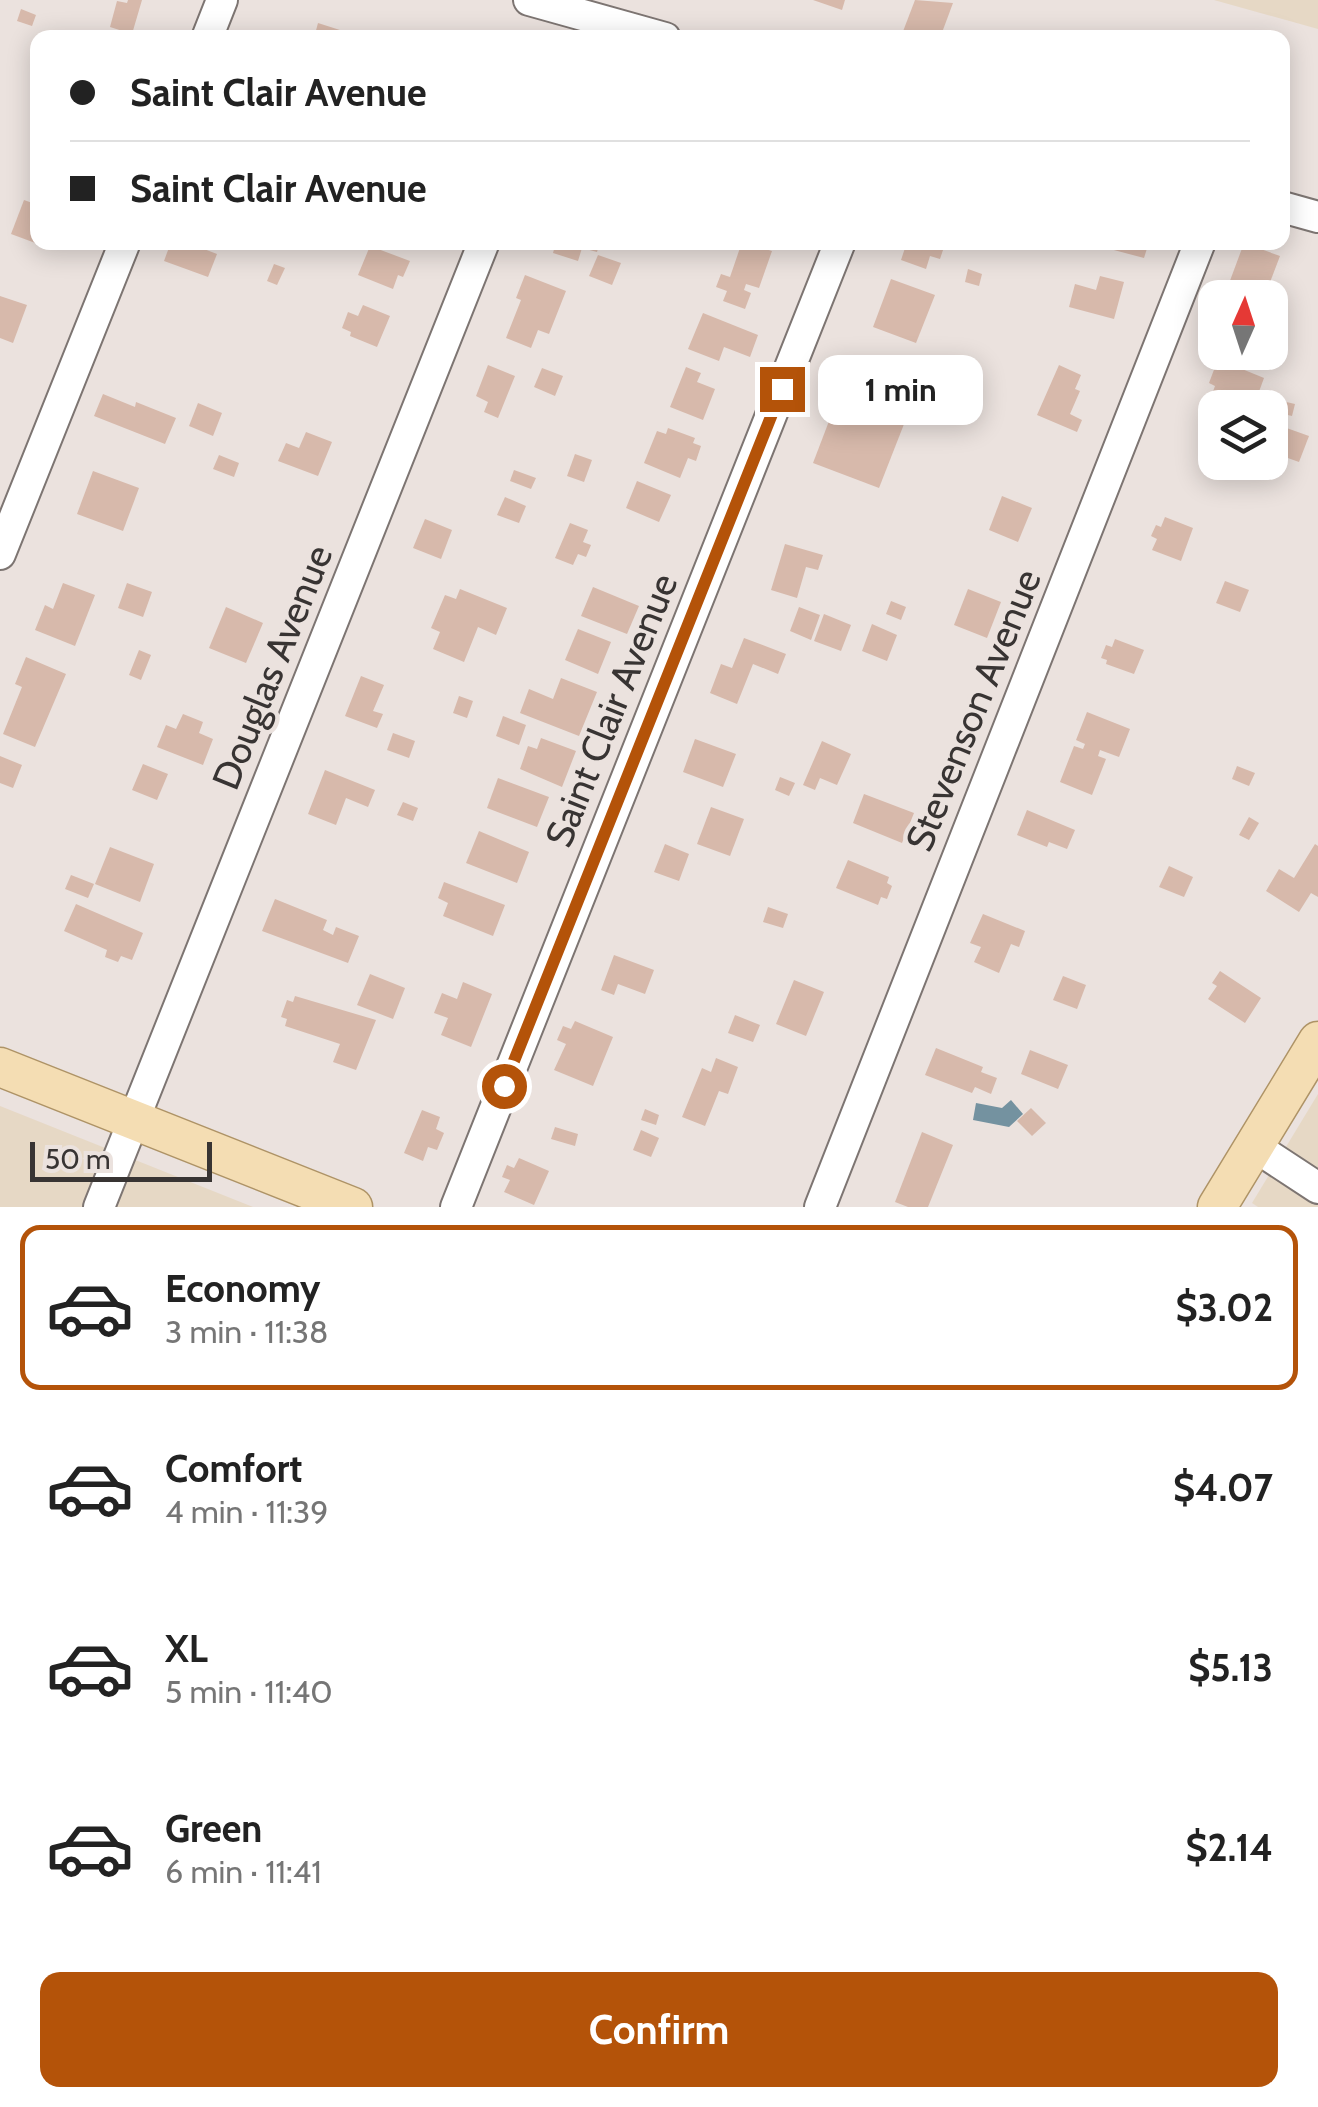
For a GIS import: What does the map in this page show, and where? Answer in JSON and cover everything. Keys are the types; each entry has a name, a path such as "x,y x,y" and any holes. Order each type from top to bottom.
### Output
{"main road":[{"path":"1217,1207 1318,1041"},
{"path":"0,1068 352,1207"}],"street":[{"path":"210,30 222,0"},
{"path":"529,0 570,25 607,30"},
{"path":"1290,209 1318,216"},
{"path":"0,554 122,250"},
{"name":"Douglas Avenue","path":"99,1207 481,250"},
{"name":"Saint Clair Avenue","path":"456,1207 837,250"},
{"name":"Stevenson Avenue","path":"820,1207 1197,250"},
{"path":"1254,1146 1318,1188"}],"shaded area":[{"path":"1214,0 1318,0 1318,29"},
{"path":"1318,1094 1318,1207 1258,1207 1252,1203"},
{"path":"0,1106 253,1207 0,1207"}],"water":[{"path":"1011,1100 1023,1114 1009,1127 973,1120 976,1103 1002,1108"}],"building":[{"path":"142,0 133,30 110,27 117,1"},
{"path":"813,0 845,0 842,10"},
{"path":"915,0 953,3 943,30 904,30"},
{"path":"21,9 36,15 32,26 17,21"},
{"path":"318,23 340,30 316,30"},
{"path":"24,200 30,202 30,241 11,234"},
{"path":"168,250 207,250 217,254 208,277 164,261"},
{"path":"368,250 381,250 410,261 393,289 358,275"},
{"path":"554,250 581,250 578,261 553,253"},
{"path":"739,250 772,251 759,288 746,284 744,290 751,293 745,309 723,301 727,291 716,287 721,274 730,277"},
{"path":"904,250 943,250 940,259 930,256 926,269 901,260"},
{"path":"1114,250 1146,250 1144,258"},
{"path":"1241,250 1263,250 1280,256 1271,280 1230,280"},
{"path":"598,255 621,263 612,285 589,276"},
{"path":"274,264 285,268 277,285 267,281"},
{"path":"968,269 982,274 979,286 965,282"},
{"path":"525,275 566,291 549,334 538,330 531,348 506,338 521,300 516,298"},
{"path":"1100,276 1124,282 1114,319 1069,307 1075,284 1096,290"},
{"path":"891,279 935,295 916,343 873,327"},
{"path":"0,296 27,305 13,343 0,338"},
{"path":"363,305 390,316 377,347 350,336 351,332 342,328 348,312 358,316"},
{"path":"703,313 758,335 750,357 724,347 719,361 688,349"},
{"path":"488,365 515,376 498,418 484,412 488,402 476,396"},
{"path":"1059,365 1081,375 1075,389 1080,391 1070,414 1082,420 1077,432 1037,415"},
{"path":"686,367 701,373 697,382 715,389 703,420 670,407"},
{"path":"542,368 563,376 555,396 534,387"},
{"path":"1214,370 1244,370 1264,378 1260,390 1214,390 1215,386 1209,383"},
{"path":"103,394 176,418 165,444 94,416"},
{"path":"839,395 906,419 879,488 813,463"},
{"path":"1288,402 1295,404 1292,416 1288,415"},
{"path":"198,403 222,413 213,436 189,426"},
{"path":"668,428 695,438 693,443 701,446 696,461 688,458 680,478 644,463 657,431 666,434"},
{"path":"1288,428 1309,436 1299,462 1288,458"},
{"path":"306,432 332,442 318,476 278,461 286,443 299,448"},
{"path":"575,454 592,460 584,482 567,476"},
{"path":"219,455 239,463 234,477 213,469"},
{"path":"514,470 536,478 531,489 510,481"},
{"path":"93,471 139,488 123,531 77,514"},
{"path":"637,481 671,495 659,522 626,508"},
{"path":"1002,496 1032,508 1018,542 989,530"},
{"path":"505,497 526,506 519,523 497,515"},
{"path":"1165,517 1193,528 1181,561 1152,550 1157,539 1151,536"},
{"path":"425,519 452,530 441,559 413,548"},
{"path":"570,523 588,530 583,542 591,545 586,557 578,554 573,565 555,558"},
{"path":"785,544 823,555 818,570 806,567 797,598 771,590"},
{"path":"1225,581 1249,590 1240,612 1216,603"},
{"path":"63,583 95,595 75,646 35,630 45,605 53,609"},
{"path":"127,583 152,592 143,617 118,608"},
{"path":"593,587 639,606 627,634 581,616"},
{"path":"460,589 507,608 496,635 478,627 464,662 433,649 440,632 431,628 445,595 456,599"},
{"path":"968,589 1001,602 987,638 954,625"},
{"path":"891,601 906,607 901,620 886,614"},
{"path":"226,607 263,623 246,663 209,648"},
{"path":"799,607 820,615 811,640 790,631"},
{"path":"824,614 851,625 841,651 814,641"},
{"path":"872,624 897,635 887,661 862,651"},
{"path":"578,629 611,642 598,674 565,660"},
{"path":"744,638 786,654 778,674 753,664 737,704 710,693 721,664 732,668"},
{"path":"1115,639 1144,650 1134,674 1106,664 1107,660 1101,658 1106,645 1112,647"},
{"path":"139,650 151,655 141,680 129,675"},
{"path":"26,657 66,674 35,747 3,734 22,687 15,684"},
{"path":"361,676 384,685 373,711 383,714 377,728 345,716"},
{"path":"561,678 597,692 579,736 520,713 529,689 553,699"},
{"path":"459,696 473,701 467,718 453,713"},
{"path":"1087,712 1130,729 1119,757 1100,750 1098,756 1106,759 1092,795 1060,782 1074,746 1083,749 1085,744 1076,740"},
{"path":"183,714 203,722 199,733 213,739 203,765 157,747 166,725 176,729"},
{"path":"503,716 526,725 519,745 496,736"},
{"path":"393,733 415,741 409,758 387,750"},
{"path":"541,738 576,751 562,787 520,769 528,746 537,749"},
{"path":"695,739 736,754 723,787 683,772"},
{"path":"822,741 851,754 837,785 820,778 815,790 803,785"},
{"path":"0,756 22,765 13,788 0,783"},
{"path":"143,764 168,774 157,800 132,790"},
{"path":"1237,766 1255,773 1249,786 1232,779"},
{"path":"325,770 375,790 368,807 346,798 336,825 308,814"},
{"path":"780,777 795,783 789,796 775,790"},
{"path":"498,778 549,797 537,827 487,808"},
{"path":"864,794 914,813 902,843 853,823"},
{"path":"403,802 418,808 413,821 397,815"},
{"path":"711,807 744,819 730,856 697,844"},
{"path":"1027,810 1075,830 1067,849 1049,842 1047,847 1017,835"},
{"path":"1249,817 1259,823 1249,840 1239,835"},
{"path":"479,831 529,852 517,883 466,863"},
{"path":"665,844 689,854 679,881 654,872"},
{"path":"1315,844 1318,897 1311,893 1299,912 1266,891 1279,869 1294,878"},
{"path":"110,847 154,864 140,902 95,884"},
{"path":"848,860 889,877 887,883 892,886 887,899 881,897 878,905 836,888"},
{"path":"1169,866 1193,877 1184,897 1159,887"},
{"path":"71,875 94,884 88,898 65,889"},
{"path":"444,882 505,905 493,936 443,916 448,903 438,898"},
{"path":"275,899 327,920 323,930 333,935 336,927 359,936 348,963 262,931"},
{"path":"76,904 143,933 132,960 121,956 118,962 105,957 107,950 64,931"},
{"path":"768,907 788,914 783,928 763,922"},
{"path":"983,914 1025,931 1019,947 1011,944 999,973 974,962 981,947 970,943"},
{"path":"614,955 654,970 645,994 618,984 614,995 601,990"},
{"path":"1220,971 1261,998 1245,1023 1208,999 1217,986 1212,983"},
{"path":"370,974 405,988 393,1019 357,1005"},
{"path":"1063,976 1086,985 1077,1009 1053,1000"},
{"path":"794,980 824,992 806,1036 776,1024"},
{"path":"463,982 492,994 471,1047 441,1035 448,1018 434,1013 442,993 457,999"},
{"path":"295,996 376,1020 356,1070 333,1062 340,1044 285,1026 287,1019 281,1017 287,1000 293,1002"},
{"path":"735,1015 760,1025 753,1042 728,1033"},
{"path":"575,1021 613,1037 593,1086 554,1070 566,1044 557,1040 563,1026 571,1029"},
{"path":"936,1048 983,1067 981,1072 997,1078 991,1094 975,1087 972,1093 925,1075"},
{"path":"1030,1050 1068,1065 1058,1089 1021,1074"},
{"path":"716,1058 738,1067 728,1094 719,1091 705,1126 682,1117 702,1068 711,1072"},
{"path":"1031,1108 1046,1123 1032,1136 1017,1121"},
{"path":"645,1109 659,1115 656,1125 641,1120"},
{"path":"422,1110 440,1117 436,1129 444,1133 437,1150 428,1147 423,1161 404,1153"},
{"path":"555,1127 578,1134 575,1146 551,1139"},
{"path":"641,1130 659,1138 651,1157 633,1150"},
{"path":"922,1132 953,1145 928,1207 908,1207 895,1202"},
{"path":"519,1158 549,1171 534,1205 504,1192 510,1180 502,1177 507,1165 514,1168"}],"route":[{"path":"504,1086 782,389"}]}
